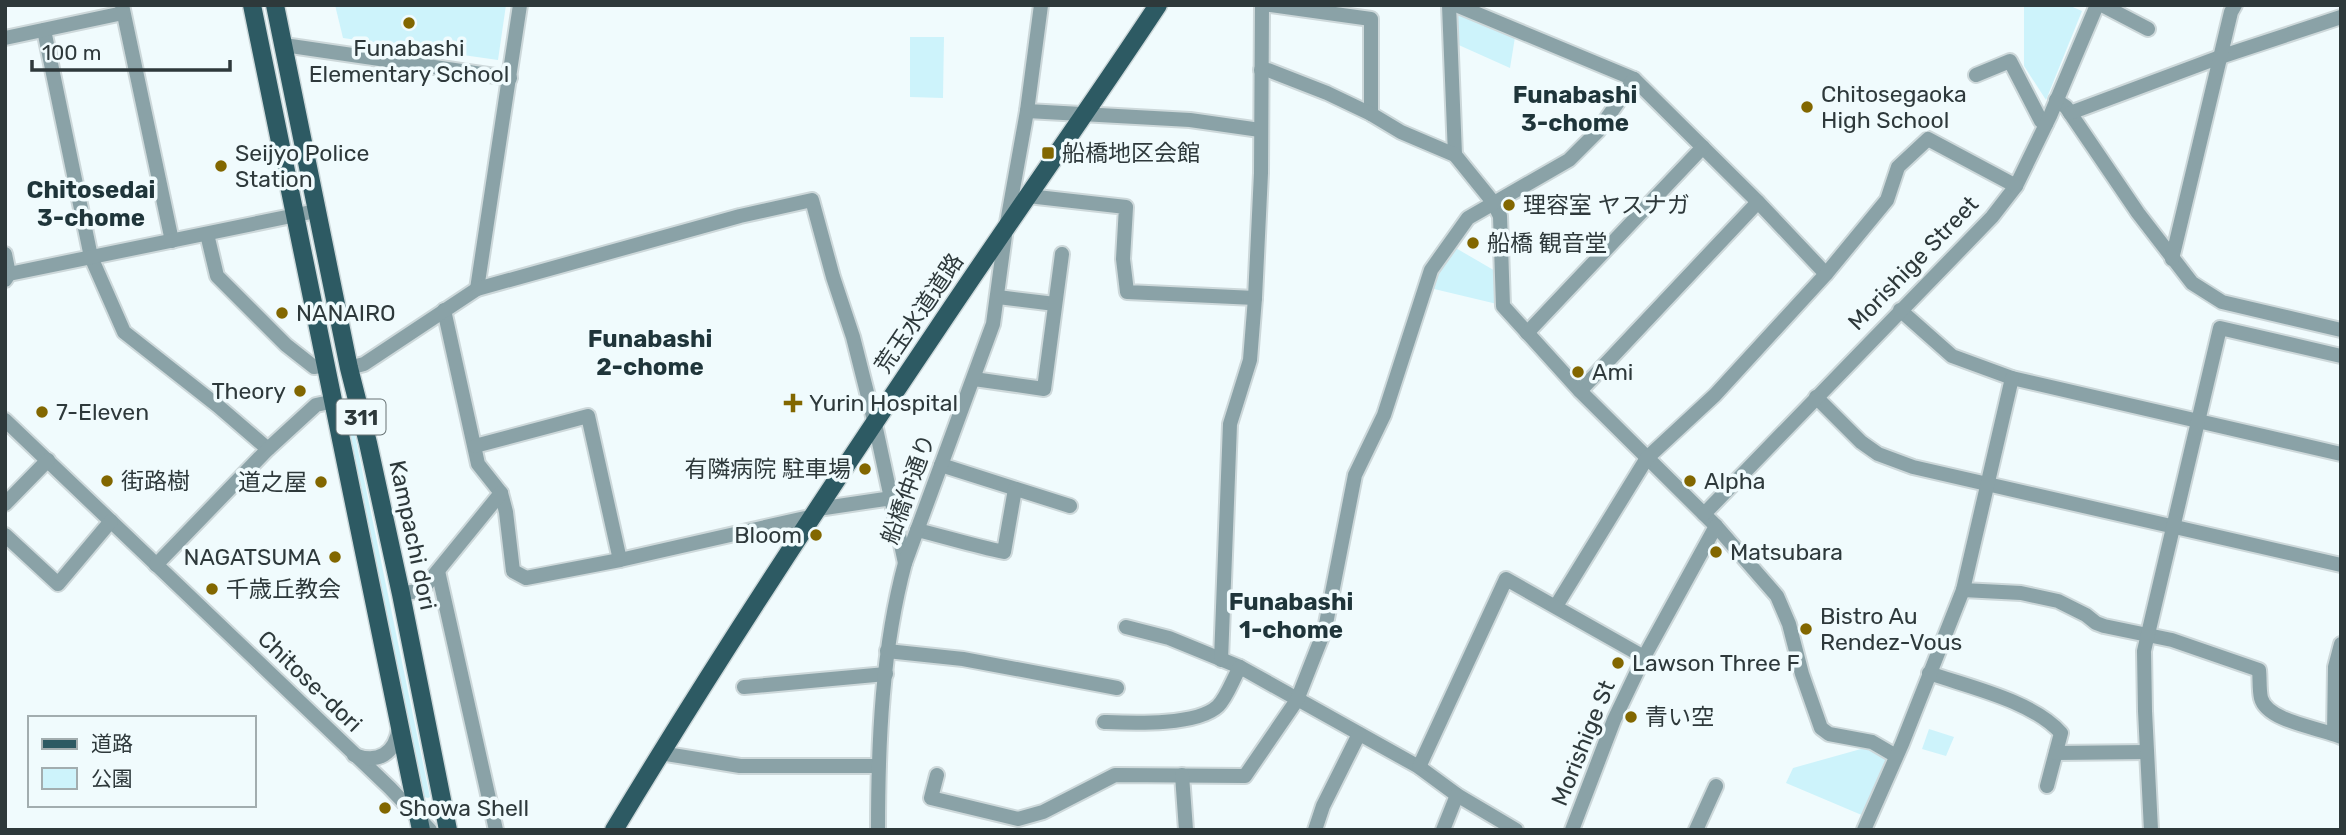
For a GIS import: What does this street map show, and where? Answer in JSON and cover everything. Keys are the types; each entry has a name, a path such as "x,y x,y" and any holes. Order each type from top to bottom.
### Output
{"main road":[{"name":"311","path":"252,5 423,826"},
{"name":"Kampachi dori","path":"275,5 349,368 401,594 448,830"},
{"name":"荒玉水道道路","path":"614,830 660,753 816,513 1158,5"}],"street":[{"path":"477,289 520,5"},
{"name":"船橋仲通り","path":"878,830 878,765 887,651 897,592 905,563 993,324 1041,5"},
{"path":"1221,660 1230,424 1250,360 1255,298 1261,196 1262,5"},
{"path":"1270,5 1371,19 1371,114"},
{"path":"1449,5 1455,155"},
{"path":"1456,5 1634,79 1826,274"},
{"name":"Morishige Street","path":"1704,514 1992,217 2016,186 2046,124 2096,5"},
{"path":"2102,5 2148,29"},
{"path":"2172,259 2231,12 2235,5"},
{"path":"5,38 123,9 172,241"},
{"path":"2070,113 2220,57 2341,17"},
{"path":"44,30 91,257 124,332 268,449"},
{"path":"284,45 510,78"},
{"path":"1976,75 2010,61 2041,121 2046,124"},
{"path":"1261,70 1268,70 1327,93 1401,132 1455,155 1493,202 1500,216 1503,306 1580,391 1716,526 1777,596 1789,624 1802,674 1821,728 1829,734 1871,742 1896,756"},
{"path":"937,775 931,798 1018,819 1043,811 1115,775 1245,776 1297,700 1325,629 1355,475 1384,415 1432,270 1468,218 1569,160 1598,131 1634,79"},
{"path":"2056,100 2062,102 2095,152 2192,283 2222,302 2341,330"},
{"path":"1027,111 1190,120 1260,130"},
{"path":"1556,606 1647,458 1715,395 1826,274 1887,200 1898,167 1928,139 2016,186"},
{"path":"1527,333 1703,147"},
{"path":"1028,196 1126,207 1123,259 1127,292 1255,298"},
{"path":"349,368 364,363 477,289 740,216 812,200 832,277 853,337 905,563"},
{"path":"1580,391 1758,202"},
{"path":"5,254 7,277 316,211"},
{"path":"207,234 216,276 286,345 314,367 327,365"},
{"path":"974,379 1044,389 1062,254"},
{"path":"998,297 1055,304"},
{"path":"444,310 478,464 501,493 513,571 526,578 620,561 816,513 891,498"},
{"path":"1900,310 1952,356 2012,377 2341,454"},
{"path":"2151,830 2144,651 2220,328 2341,356"},
{"path":"1864,830 1963,590 2012,377"},
{"path":"1816,397 1861,442 1878,454 1913,467 2341,565"},
{"path":"156,565 268,449 316,405 334,401"},
{"path":"475,446 588,416 620,561"},
{"name":"Chitose-dori","path":"5,419 390,788 423,826"},
{"path":"5,504 48,460"},
{"path":"941,465 1070,506"},
{"path":"917,530 947,537 955,542 1004,552 1015,489"},
{"path":"401,594 422,590 501,493"},
{"path":"5,536 58,584 111,521"},
{"name":"Morishige St","path":"1573,830 1614,720 1644,657 1716,526"},
{"path":"438,571 496,830"},
{"path":"1419,767 1506,579 1644,657"},
{"path":"1963,590 2021,593 2058,601 2096,623 2214,653 2259,670 2262,701 2270,711 2314,729 2337,735 2335,667 2341,644"},
{"path":"1126,627 1169,638 1240,667 1419,767 1457,795 1516,830"},
{"path":"887,651 963,659 1117,688"},
{"path":"1104,722 1148,723 1204,716 1219,705 1240,667"},
{"path":"1929,673 2033,709 2053,723 2061,733 2047,786"},
{"path":"744,687 886,674"},
{"path":"353,755 364,759 382,757 396,742 400,722"},
{"path":"1315,830 1323,806 1359,734"},
{"path":"2056,753 2147,752"},
{"path":"660,753 740,766 878,765"},
{"path":"1182,775 1186,830"},
{"path":"1696,830 1716,786"},
{"path":"1443,830 1457,795"}],"green space":[{"name":"Funabashi Elementary School","path":"335,5 506,5 498,60 343,38"},
{"path":"2024,5 2068,5 2082,11 2046,100 2024,66"},
{"path":"1450,6 1516,31 1510,68 1452,42"},
{"path":"910,37 944,37 943,98 910,97"},
{"path":"1454,247 1497,272 1497,304 1430,288 1434,276"},
{"path":"352,421 430,797 428,798 424,797 348,422"},
{"path":"1929,729 1954,737 1946,756 1922,749"},
{"path":"1868,747 1889,759 1864,816 1786,783 1793,768"}],"place":[{"name":"Funabashi Elementary School","path":"409,23"},
{"name":"Chitosegaoka High School","path":"1807,107"},
{"name":"船橋地区会館","path":"1048,153"},
{"name":"Seijyo Police Station","path":"221,166"},
{"name":"理容室 ヤスナガ","path":"1509,205"},
{"name":"船橋 観音堂","path":"1473,243"},
{"name":"NANAIRO","path":"282,313"},
{"name":"Ami","path":"1578,372"},
{"name":"Theory","path":"300,391"},
{"name":"Yurin Hospital","path":"793,403"},
{"name":"7-Eleven","path":"42,412"},
{"name":"有隣病院 駐車場","path":"865,469"},
{"name":"街路樹","path":"107,481"},
{"name":"Alpha","path":"1690,481"},
{"name":"道之屋","path":"321,482"},
{"name":"Bloom","path":"816,535"},
{"name":"Matsubara","path":"1716,552"},
{"name":"NAGATSUMA","path":"335,557"},
{"name":"千歳丘教会","path":"212,589"},
{"name":"Bistro Au Rendez-Vous","path":"1806,629"},
{"name":"Lawson Three F","path":"1618,663"},
{"name":"青い空","path":"1631,717"},
{"name":"Showa Shell","path":"385,808"}],"district":[{"name":"Funabashi 3-chome","path":"1575,109"},
{"name":"Chitosedai 3-chome","path":"91,204"},
{"name":"Funabashi 2-chome","path":"650,353"},
{"name":"Funabashi 1-chome","path":"1291,616"}]}
